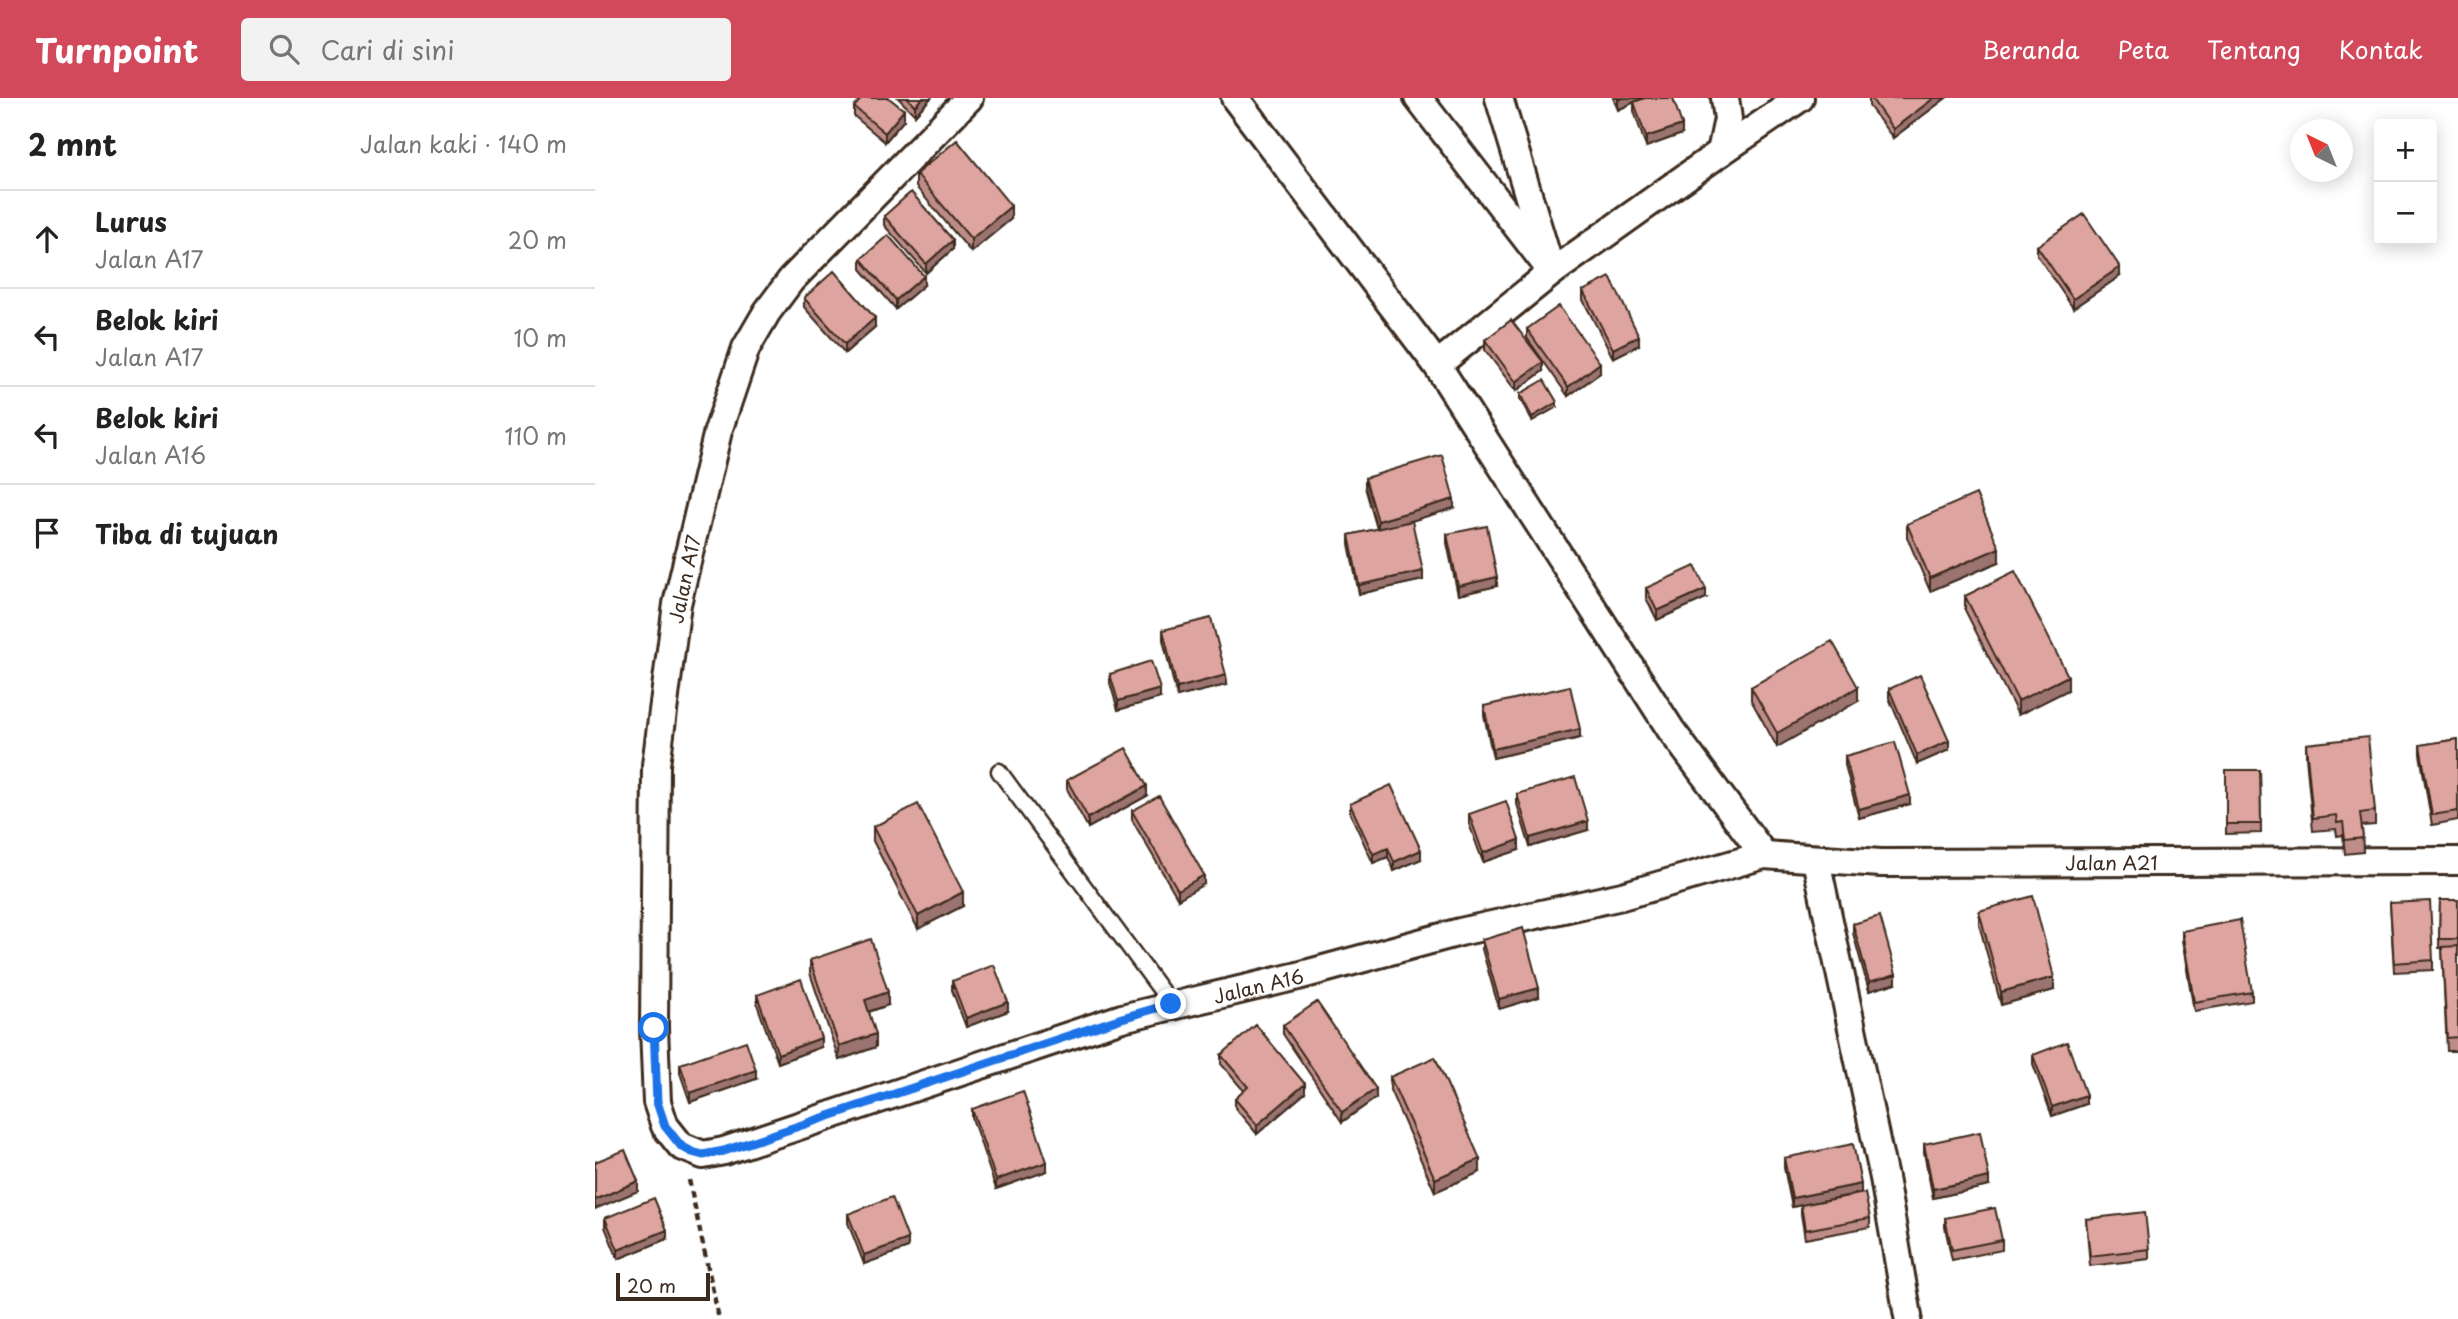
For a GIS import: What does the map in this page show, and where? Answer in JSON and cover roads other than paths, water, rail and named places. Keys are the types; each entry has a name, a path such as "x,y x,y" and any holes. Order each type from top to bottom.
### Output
{"street":[{"name":"Jalan A17","path":"681,1146 665,1126 657,1102 654,1028 656,765 677,604 718,431 746,348 792,280 969,98"},
{"path":"1235,98 1437,365 1671,730 1764,855"},
{"path":"1418,98 1552,272"},
{"path":"1499,98 1552,272"},
{"path":"1721,152 1728,119 1725,98"},
{"path":"1437,365 1552,272 1800,98"},
{"name":"Jalan A16","path":"681,1146 703,1155 724,1151 1071,1034 1171,1004 1299,976 1460,932 1622,896 1764,855"},
{"name":"Jalan A21","path":"1764,855 1881,863 2458,861"},
{"path":"1816,860 1884,1178 1908,1316"}],"lane":[{"path":"999,771 1171,1004"}]}
